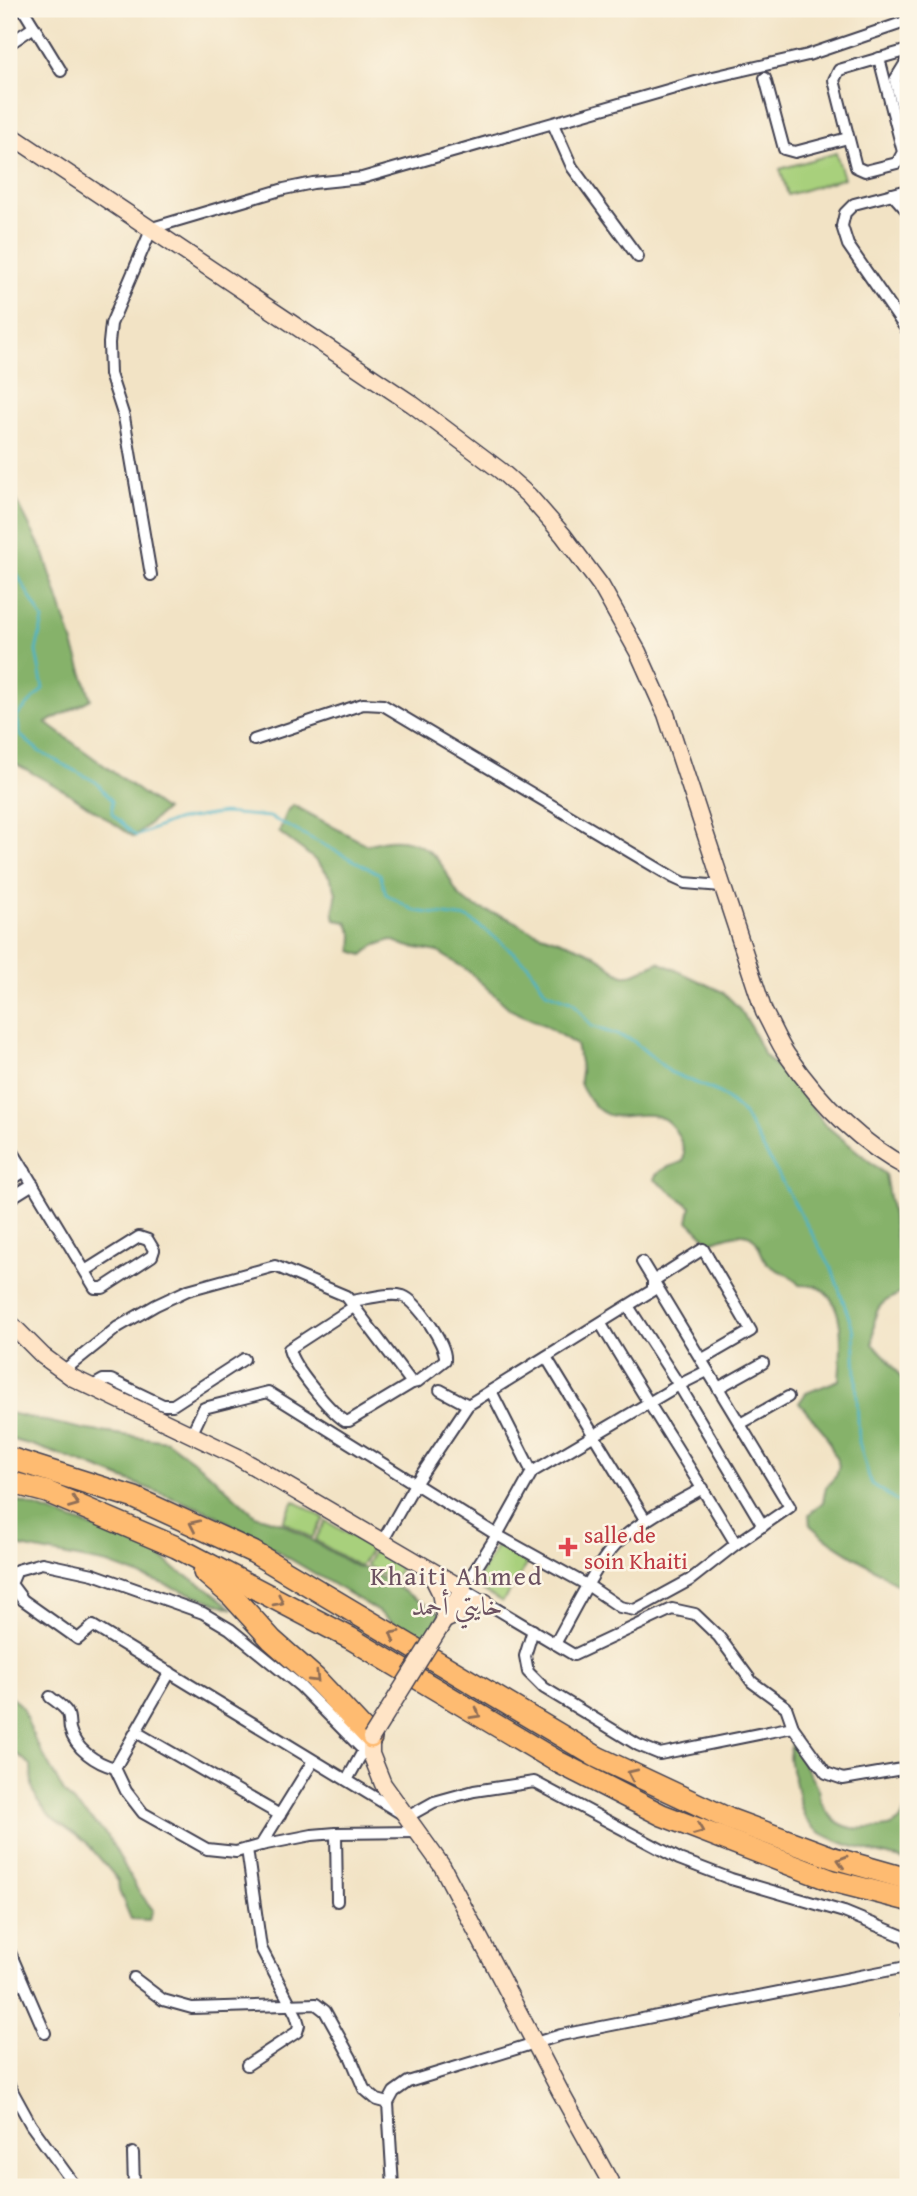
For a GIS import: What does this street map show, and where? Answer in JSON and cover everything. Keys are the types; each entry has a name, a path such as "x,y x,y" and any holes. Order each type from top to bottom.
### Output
{"highway":[{"path":"9,1458 135,1498 253,1552 597,1757 729,1819 834,1858 908,1879"},
{"path":"9,1482 47,1492 176,1547 350,1638 558,1762 662,1815 833,1881 908,1900"},
{"path":"176,1547 232,1596 272,1640 310,1673 369,1749"}],"main road":[{"path":"9,134 412,404 501,471 529,496 563,535 601,586 638,652 666,715 764,1012 786,1054 850,1128 908,1168"},
{"path":"9,1322 62,1372 89,1388 236,1456 463,1589 369,1749 383,1784 446,1873 613,2187"},
{"path":"427,1568 440,1592 442,1624"},
{"path":"442,1624 464,1609 485,1602"}],"street":[{"path":"23,9 61,71"},
{"path":"151,575 124,416 110,374 109,343 111,324 152,228 284,189 362,178 713,77 808,55 908,21"},
{"path":"9,44 34,27"},
{"path":"879,58 904,144 897,163 865,171 856,167 834,80 839,70 879,58 908,50"},
{"path":"907,125 895,80 908,59"},
{"path":"765,78 784,149 795,152 848,138"},
{"path":"553,124 572,167 638,257"},
{"path":"908,190 854,204 843,220 842,233 908,331"},
{"path":"892,194 908,212"},
{"path":"254,740 363,704 383,705 674,878 685,883 722,886"},
{"path":"9,1146 95,1288 100,1289 152,1256 154,1250 148,1240 139,1237 85,1271"},
{"path":"9,1181 25,1171"},
{"path":"9,1199 33,1184"},
{"path":"653,1281 703,1249 751,1331 701,1360"},
{"path":"191,1435 204,1408 268,1392 497,1535 589,1586 620,1607 635,1610 691,1580 736,1544 790,1507 642,1262"},
{"path":"62,1372 118,1328 156,1305 188,1290 275,1266 337,1291 354,1303 412,1383"},
{"path":"382,1542 415,1484 468,1405 653,1290 653,1281"},
{"path":"401,1295 417,1308 443,1344 446,1355 445,1360 417,1382 345,1421 299,1369 289,1349 354,1303 401,1295"},
{"path":"628,1306 764,1525"},
{"path":"601,1324 647,1404 703,1488 736,1544"},
{"path":"546,1357 646,1521"},
{"path":"89,1388 103,1380 111,1380 163,1405 173,1405 244,1359"},
{"path":"718,1388 763,1363"},
{"path":"708,1371 679,1385 532,1472 463,1589 574,1655 672,1609 695,1615 719,1637 752,1682 786,1707 793,1727 826,1773 843,1779 902,1769"},
{"path":"440,1390 468,1405"},
{"path":"491,1391 532,1472"},
{"path":"740,1424 788,1397"},
{"path":"555,1644 618,1542 646,1521 703,1488"},
{"path":"347,1780 369,1749 300,1686 230,1629 203,1613 93,1574 42,1563 17,1570 11,1584 23,1600 78,1639 93,1626 407,1817 434,1801 474,1791 534,1782 679,1859 731,1879 844,1912 905,1937 908,1944"},
{"path":"533,1630 525,1656 528,1672 544,1688 638,1745 660,1754 793,1727"},
{"path":"115,1768 170,1672"},
{"path":"50,1697 67,1712 70,1730 77,1743 89,1756 103,1765 115,1768"},
{"path":"136,1732 279,1815"},
{"path":"261,1845 313,1761"},
{"path":"115,1768 126,1791 143,1812 207,1849 236,1852 313,1835 336,1833 419,1832"},
{"path":"336,1833 337,1901"},
{"path":"247,1849 261,1948 299,2025 297,2032 247,2065"},
{"path":"9,1950 45,2033"},
{"path":"393,2187 388,2103 394,2092 408,2082 534,2042 907,1965 908,2014"},
{"path":"134,1978 163,2000 192,2008 316,2004 325,2011 351,2058 364,2089 377,2100 388,2103"},
{"path":"9,2085 31,2125 76,2187"},
{"path":"133,2153 134,2187"}],"green space":[{"path":"836,153 844,178 788,195 780,169"},
{"path":"9,486 44,554 91,699 46,723 165,810 134,837 70,794 9,760"},
{"path":"293,805 367,845 401,840 421,846 438,860 465,901 509,918 529,930 586,950 624,975 642,971 659,962 723,992 749,1023 763,1053 810,1103 823,1123 885,1174 898,1250 908,1263 908,1290 888,1300 878,1309 874,1322 873,1344 902,1379 908,1420 908,1593 810,1525 809,1514 823,1502 826,1487 836,1476 839,1465 825,1433 799,1403 806,1393 839,1380 840,1328 838,1315 826,1293 814,1285 799,1285 767,1263 749,1235 732,1235 710,1242 688,1221 691,1207 654,1179 662,1170 683,1161 684,1151 678,1135 670,1124 652,1115 612,1116 597,1108 580,1083 581,1069 576,1045 544,1025 511,1010 467,970 438,952 406,946 391,940 374,946 363,955 352,951 353,935 347,922 335,920 336,893 333,883 321,865 279,832 287,812"},
{"path":"9,1413 87,1430 167,1441 209,1473 255,1515 282,1523 359,1568 365,1568 441,1614 422,1643 373,1608 214,1514 83,1463 9,1439"},
{"path":"9,1499 152,1548 176,1570 209,1589 233,1609 108,1564 16,1546 9,1542"},
{"path":"294,1501 324,1518 312,1538 283,1521"},
{"path":"326,1521 372,1548 360,1567 315,1540"},
{"path":"500,1541 529,1562 502,1602 474,1585"},
{"path":"375,1549 402,1565 393,1581 366,1565"},
{"path":"9,1695 22,1707 35,1740 65,1794 108,1836 137,1889 153,1910 149,1920 131,1919 119,1891 118,1880 86,1842 50,1816 37,1800 32,1786 31,1765 18,1755 9,1754"},
{"path":"792,1744 818,1789 825,1808 833,1819 845,1826 880,1828 896,1823 904,1812 908,1780 908,1861 840,1842 826,1836 808,1822 801,1807 790,1762"}],"waterway":[{"path":"9,560 43,620 36,651 43,689 17,716 20,735 40,752 96,782 112,801 112,814 136,836 173,821 223,813 270,817 380,874 386,894 415,911 468,918 528,965 546,992 573,1002 591,1026 632,1040 670,1072 720,1093 743,1113 832,1269 854,1332 859,1442 871,1484 908,1508"}],"place":[{"name":"salle de soin Khaiti","path":"568,1547"}],"district":[{"name":"Khaiti Ahmed خايتي أحمد","path":"457,1590"}]}
